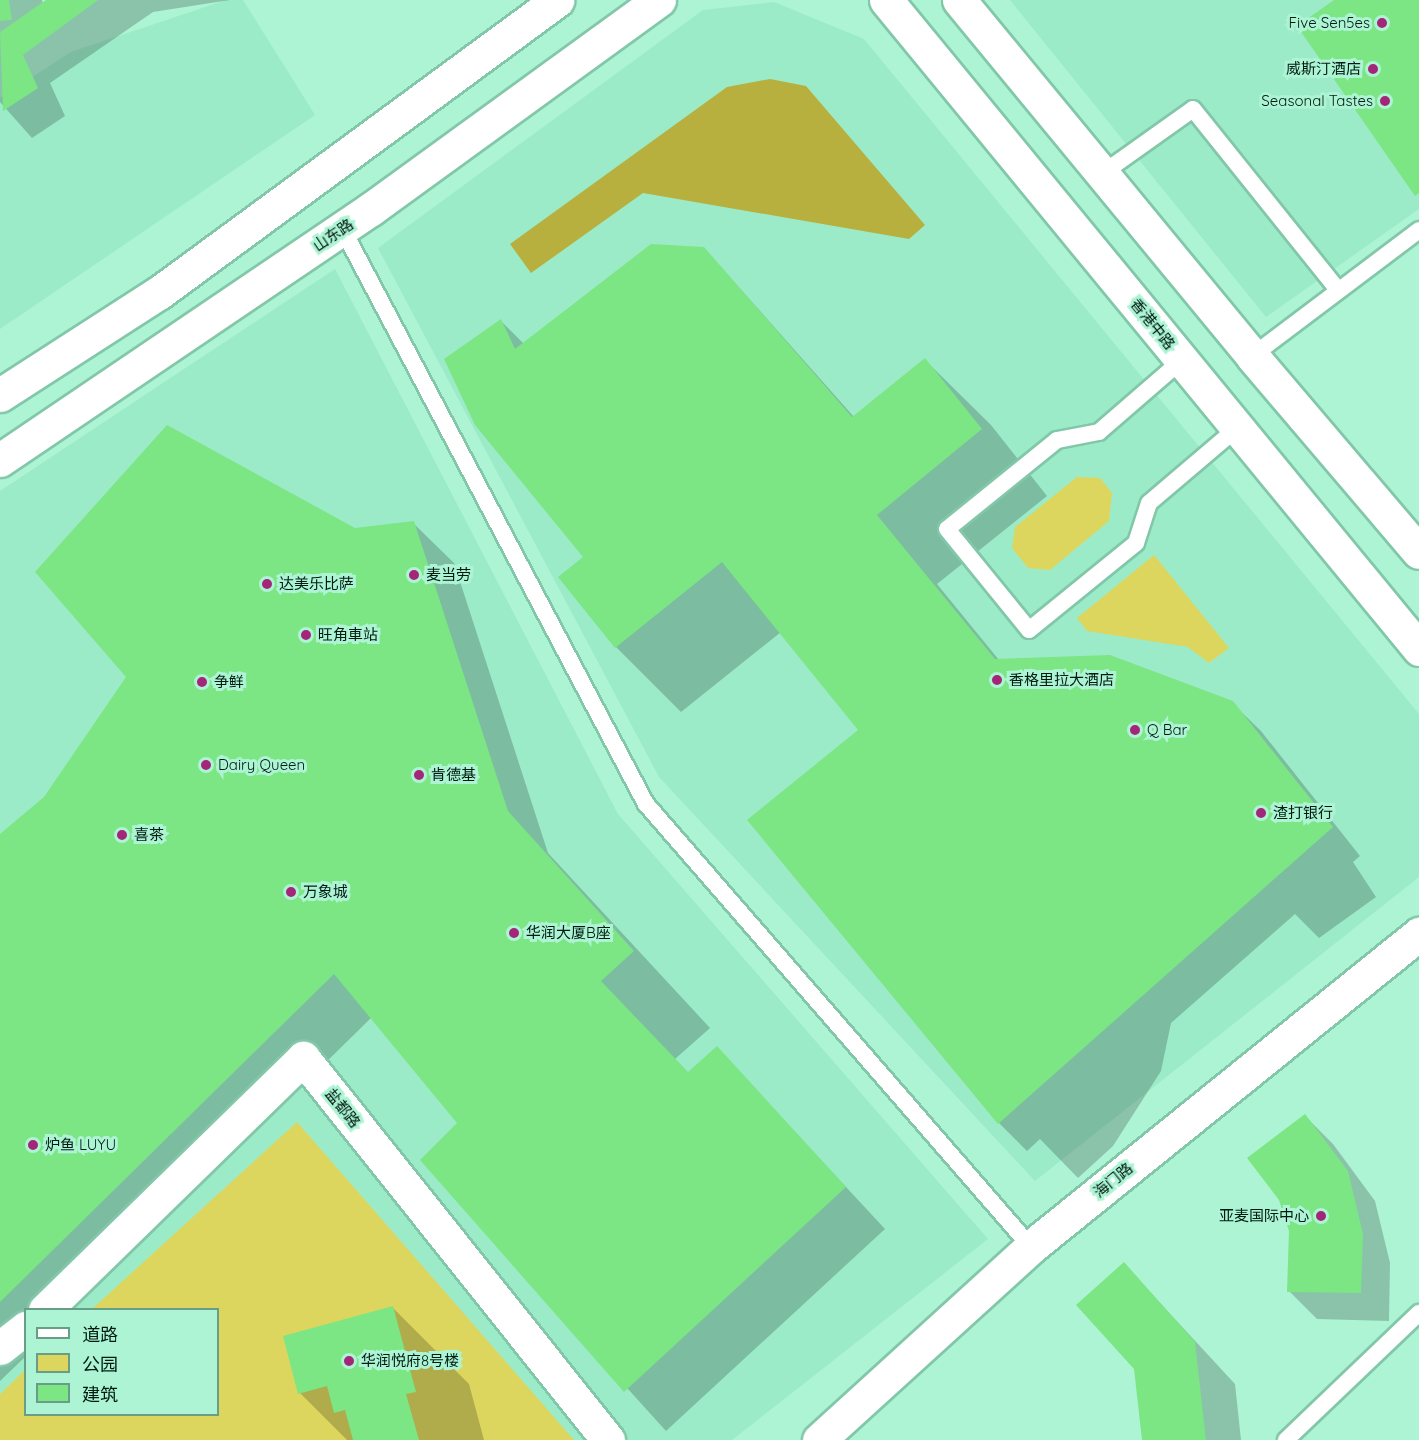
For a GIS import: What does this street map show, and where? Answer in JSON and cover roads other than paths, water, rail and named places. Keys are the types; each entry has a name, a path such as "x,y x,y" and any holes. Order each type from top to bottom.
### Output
{"main road":[{"path":"0,395 160,292 557,0"},
{"name":"山东路","path":"0,460 342,228 659,0"},
{"name":"香港中路","path":"886,0 1419,649"},
{"path":"959,0 1252,356 1419,552"},
{"name":"海门路","path":"819,1440 1031,1246 1419,934"},
{"name":"盐都路","path":"47,1308 303,1058 608,1440"},
{"path":"0,1348 24,1330"}],"lane":[{"path":"1103,173 1193,109 1336,289"},
{"path":"342,228 646,804 1031,1246"},
{"path":"1252,356 1336,289 1419,230"},
{"path":"1182,360 1099,432 1057,440 947,529 1029,630 1136,543 1149,503 1237,428"},
{"path":"1286,1440 1419,1313"}],"place":[{"name":"Five Sen5es","path":"1382,23"},
{"name":"威斯汀酒店","path":"1373,69"},
{"name":"Seasonal Tastes","path":"1385,101"},
{"name":"麦当劳","path":"414,575"},
{"name":"达美乐比萨","path":"267,584"},
{"name":"旺角車站","path":"306,635"},
{"name":"香格里拉大酒店","path":"997,680"},
{"name":"争鲜","path":"202,682"},
{"name":"Q Bar","path":"1135,730"},
{"name":"Dairy Queen","path":"206,765"},
{"name":"肯德基","path":"419,775"},
{"name":"渣打银行","path":"1261,813"},
{"name":"喜茶","path":"122,835"},
{"name":"万象城","path":"291,892"},
{"name":"华润大厦B座","path":"514,933"},
{"name":"炉鱼 LUYU","path":"33,1145"},
{"name":"亚麦国际中心","path":"1321,1216"},
{"name":"华润悦府8号楼","path":"349,1361"}]}
